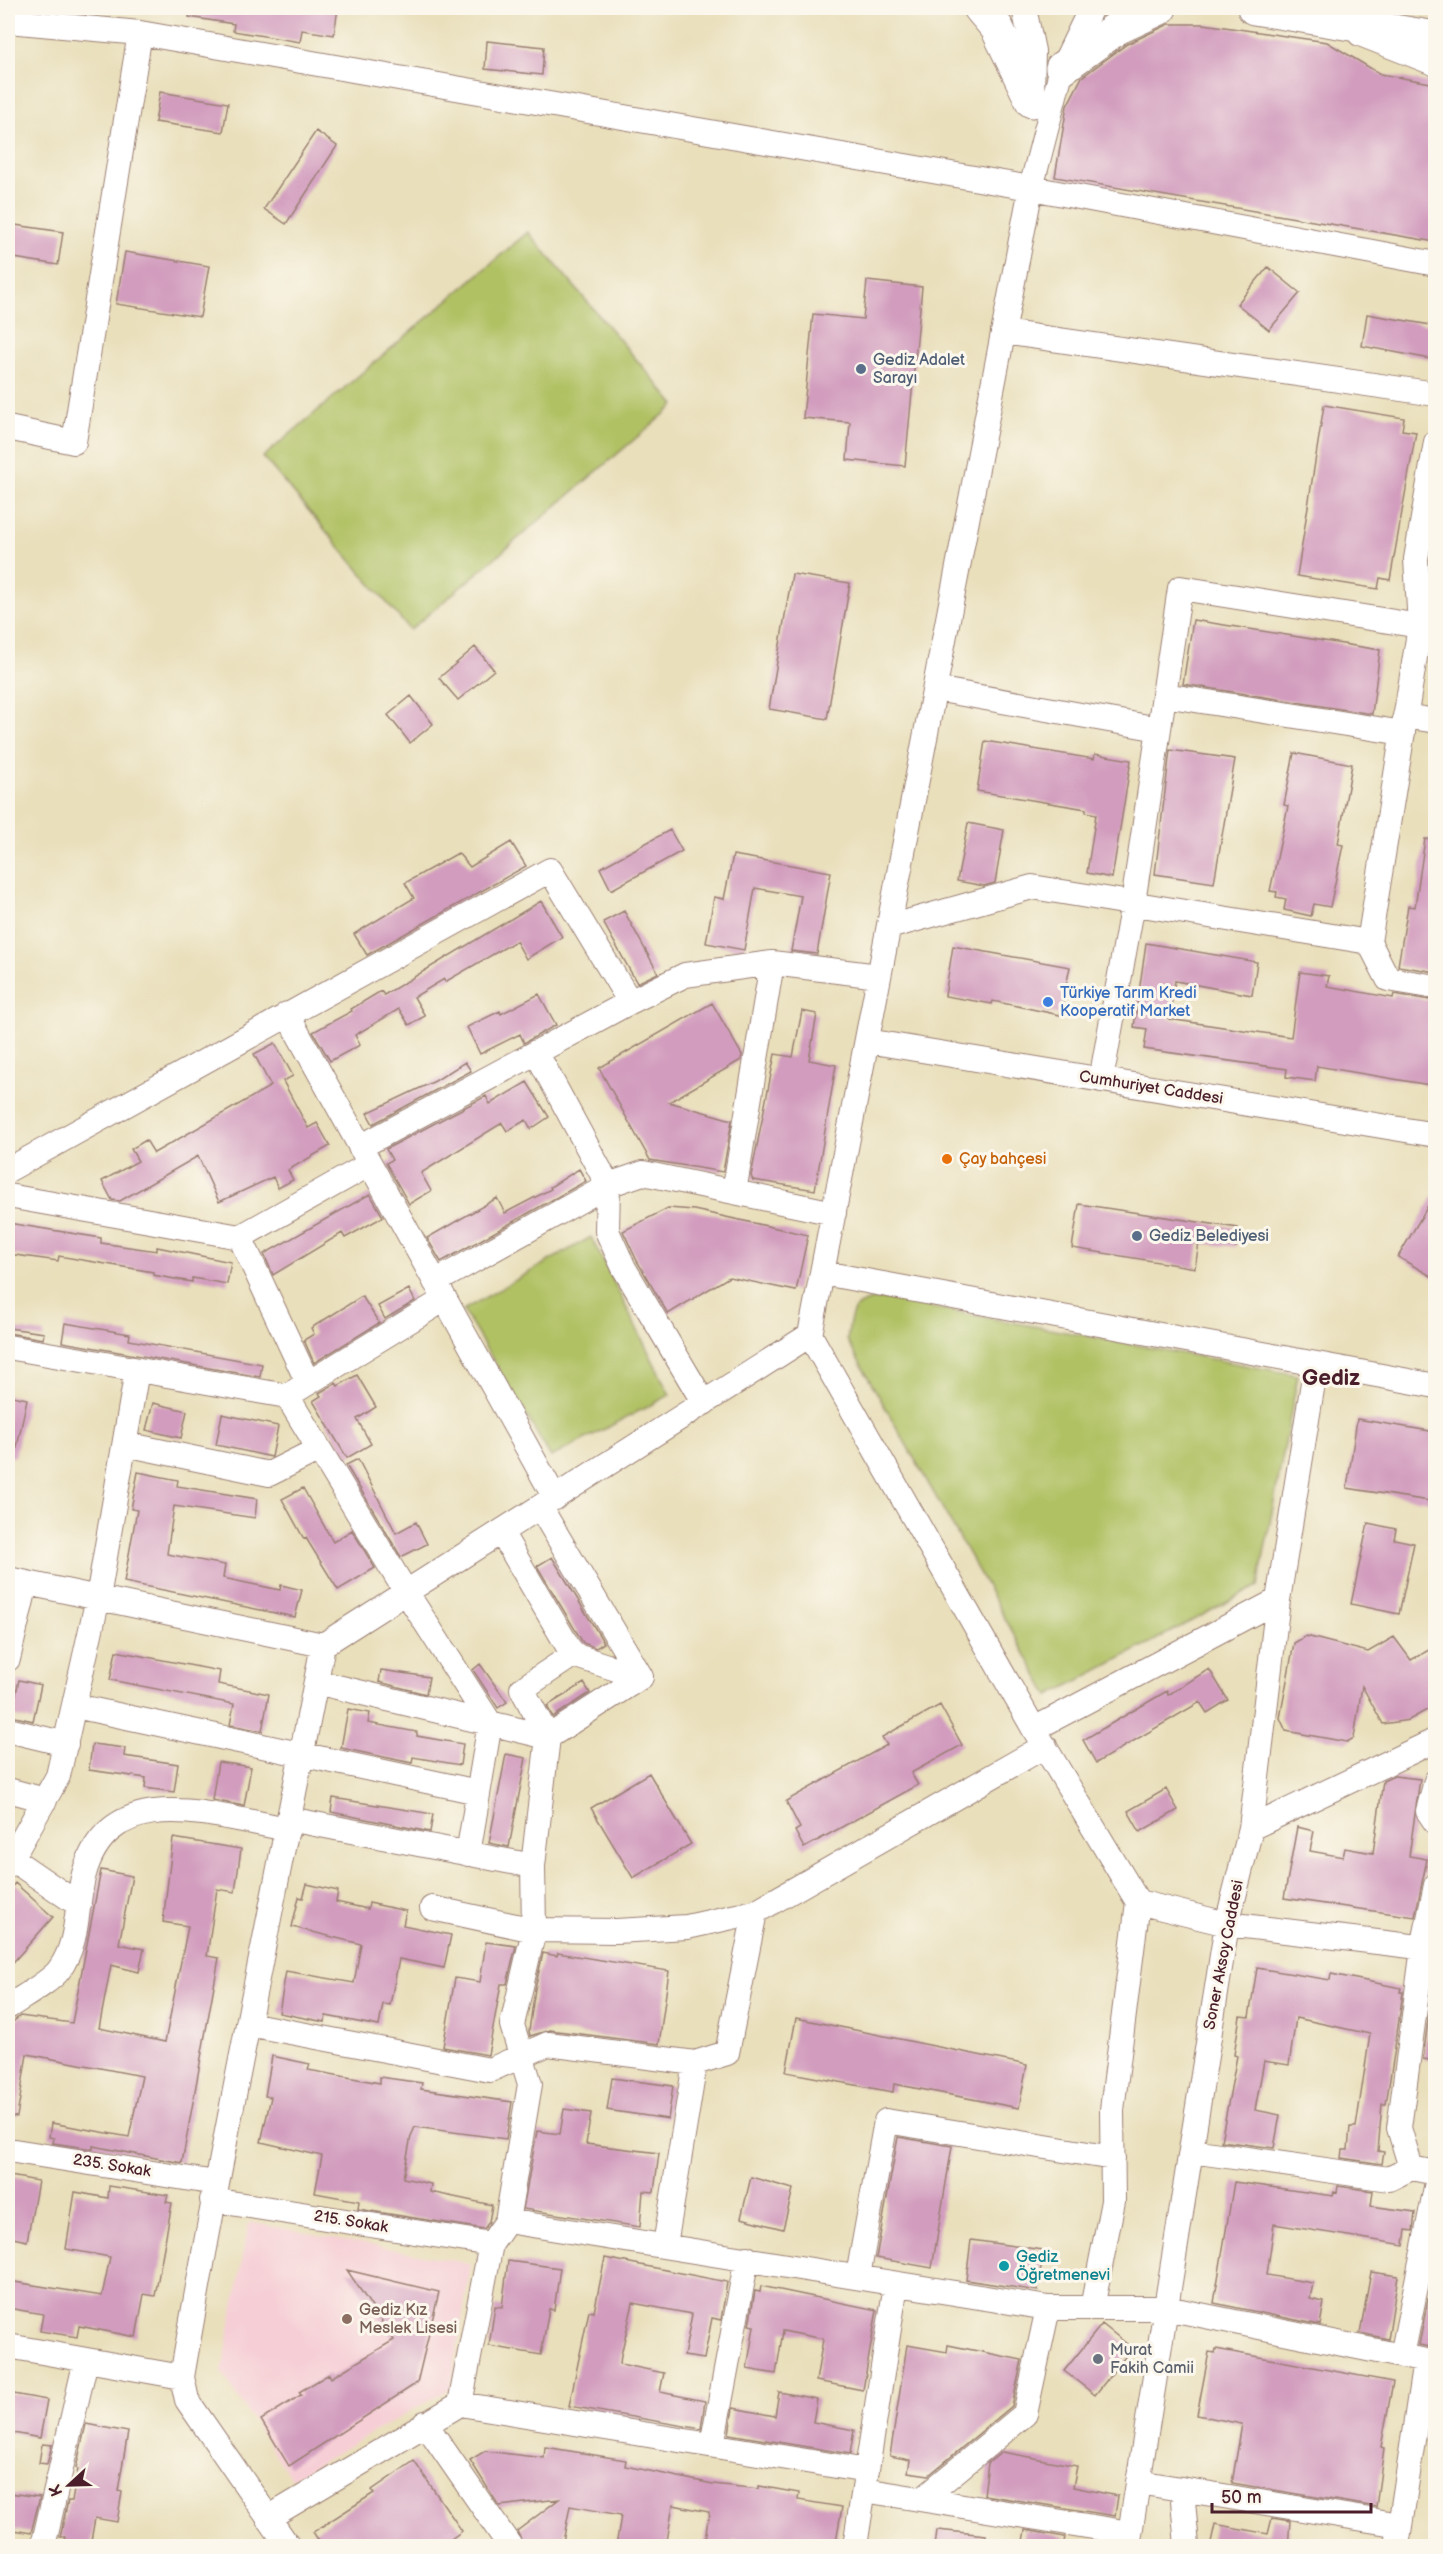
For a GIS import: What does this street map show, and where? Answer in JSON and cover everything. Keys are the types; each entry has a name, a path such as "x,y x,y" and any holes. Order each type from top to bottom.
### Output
{"highway":[{"path":"980,8 997,28 1032,101"},
{"path":"1062,68 1117,28 1160,8"},
{"path":"1254,8 1436,38"}],"street":[{"path":"1024,8 1033,51 1030,188"},
{"path":"1091,8 1062,68 1030,188 810,1335 1040,1738 1138,1902 1112,2110 1113,2201 1092,2308"},
{"path":"1324,19 1436,64"},
{"path":"8,21 140,33 1030,188 1436,264"},
{"path":"8,428 74,442 140,33"},
{"path":"1003,332 1436,394"},
{"path":"1436,442 1416,559 1427,579 1369,942 1388,979 1436,987"},
{"path":"1101,1080 1133,903 1180,588 1420,626"},
{"path":"935,688 1159,729"},
{"path":"1164,695 1404,725 1436,721"},
{"path":"8,1170 550,870 630,1002"},
{"path":"889,927 1032,887 1369,942"},
{"path":"8,1196 240,1237 365,1155 536,1052 685,975 772,963 879,976"},
{"path":"734,1192 772,963"},
{"path":"287,1014 440,1291 640,1677"},
{"name":"Cumhuriyet Caddesi","path":"867,1041 1436,1135"},
{"path":"536,1052 608,1185 608,1231 624,1268 705,1403"},
{"path":"8,1347 287,1396 440,1291 608,1185 643,1173 834,1213"},
{"path":"240,1237 308,1383"},
{"path":"823,1273 1436,1386"},
{"path":"8,1659 17,1581 323,1645 810,1335"},
{"name":"Soner Aksoy Caddesi","path":"1129,2540 1227,1924 1251,1828 1278,1600 1316,1364"},
{"path":"79,1905 10,1862 58,1776 98,1598 137,1370"},
{"path":"287,1396 406,1592 490,1723 468,1854"},
{"path":"125,1444 269,1474 319,1449"},
{"path":"501,1532 573,1655 640,1677"},
{"path":"432,1908 534,1930 616,1931 687,1927 755,1912 1040,1738 1278,1600"},
{"path":"288,2547 187,2400 182,2378 214,2192 303,1755 323,1645"},
{"path":"460,2404 490,2244 507,2222 530,2084 512,2025 534,1930 533,1866 548,1737 522,1689 573,1655"},
{"path":"316,1682 548,1737 640,1677"},
{"path":"75,1706 478,1792"},
{"path":"8,1730 66,1744"},
{"path":"1251,1828 1436,1740"},
{"path":"1436,1781 1428,1811 1436,1823"},
{"path":"8,1790 45,1800"},
{"path":"8,2007 58,1971 74,1940 84,1874 98,1841 115,1824 141,1812 180,1811 288,1824 533,1866"},
{"path":"1411,2168 1399,2128 1429,1948 1436,1885"},
{"path":"1138,1902 1227,1924 1429,1948"},
{"path":"248,2024 490,2070 548,2044 695,2063 727,2053 755,1912"},
{"path":"665,2245 695,2063"},
{"path":"858,2276 886,2121 1113,2158"},
{"name":"235. Sokak","path":"8,2150 214,2192"},
{"path":"1191,2151 1389,2179 1411,2168 1436,2173"},
{"path":"1402,2356 1436,2187"},
{"name":"215. Sokak","path":"214,2192 490,2244"},
{"path":"507,2222 747,2258 1048,2308 1166,2308 1430,2362 1399,2536 1182,2489 1138,2482"},
{"path":"712,2445 747,2258"},
{"path":"855,2547 896,2284"},
{"path":"922,2499 1025,2414 1048,2308"},
{"path":"8,2346 182,2378"},
{"path":"43,2547 86,2360"},
{"path":"268,2518 460,2404 712,2445 866,2480 922,2499 1129,2540"},
{"path":"425,2423 510,2547"},
{"path":"1182,2489 1187,2547"}],"shaded area":[{"name":"Gediz Kız Meslek Lisesi","path":"249,2222 471,2264 451,2388 291,2479 222,2373"}],"green space":[{"path":"528,232 675,405 410,630 263,457"},
{"path":"591,1237 670,1395 551,1457 463,1310"},
{"path":"886,1299 1298,1375 1258,1586 1049,1696 847,1340 850,1321 856,1308 866,1301"}],"building":[{"path":"190,8 338,8 334,35 302,30 300,42 233,31 234,24 189,17"},
{"path":"1169,24 1204,24 1327,42 1380,74 1436,84 1436,242 1055,177 1067,106 1082,77 1127,44"},
{"path":"487,41 544,47 542,75 485,69"},
{"path":"160,92 228,103 223,132 155,122"},
{"path":"316,131 337,146 286,224 264,209"},
{"path":"8,224 63,232 58,265 8,257"},
{"path":"125,252 209,266 200,317 116,304"},
{"path":"1268,267 1300,293 1269,330 1237,304"},
{"name":"Gediz Adalet Sarayı","path":"867,281 922,287 905,466 847,460 850,422 803,418 813,314 863,319"},
{"path":"1367,314 1436,326 1436,360 1362,346"},
{"path":"1324,405 1404,418 1402,430 1416,432 1390,580 1380,578 1378,589 1297,576"},
{"path":"792,574 850,583 827,719 769,709"},
{"path":"1193,620 1380,650 1372,714 1183,684"},
{"path":"475,647 494,670 458,700 439,678"},
{"path":"411,696 433,724 410,743 388,715"},
{"path":"985,741 1094,759 1095,754 1131,760 1112,878 1087,873 1096,814 1086,812 1086,809 977,791"},
{"path":"1170,750 1235,759 1214,883 1155,874"},
{"path":"1294,753 1352,764 1338,844 1343,845 1330,907 1314,904 1311,916 1284,910 1286,899 1276,897 1277,892 1270,891 1288,806 1284,805"},
{"path":"968,823 1004,830 995,883 984,886 957,881"},
{"path":"670,830 682,851 611,890 600,868"},
{"path":"1425,839 1436,840 1436,972 1398,966 1408,906 1415,907"},
{"path":"511,842 526,866 367,955 354,934 414,898 405,883 458,853 470,867"},
{"path":"733,855 831,872 817,954 791,951 801,896 755,888 744,950 706,943 714,897 724,899"},
{"path":"541,901 562,937 526,959 516,941 445,982 444,979 414,997 425,1016 409,1025 399,1009 355,1035 360,1045 330,1061 313,1032 352,1011 351,1009 381,991 384,995"},
{"path":"624,911 658,973 637,983 603,922"},
{"path":"1146,943 1257,962 1252,995 1175,981 1169,1019 1291,1037 1300,972 1329,976 1327,986 1393,998 1394,994 1436,1001 1436,1086 1317,1066 1315,1081 1286,1077 1287,1069 1144,1049 1147,1029 1134,1027"},
{"path":"953,946 1070,967 1060,1015 993,1001 992,1004 945,996"},
{"path":"539,994 556,1025 524,1043 520,1034 480,1054 467,1027 500,1011 501,1014"},
{"path":"712,1003 742,1055 741,1060 669,1102 732,1120 723,1172 650,1160 599,1068"},
{"path":"802,1011 817,1014 809,1060 836,1065 815,1190 753,1180 751,1176 775,1054 793,1057"},
{"path":"275,1043 293,1076 283,1081 308,1128 317,1123 330,1146 288,1170 293,1180 278,1188 273,1177 219,1202 198,1156 120,1201 112,1200 102,1181 138,1161 131,1149 146,1140 154,1153 271,1086 254,1054"},
{"path":"465,1062 471,1071 373,1124 367,1113 435,1081"},
{"path":"527,1082 549,1117 531,1129 526,1120 507,1131 502,1123 421,1173 431,1191 409,1204 386,1163 392,1160 386,1149 486,1096 490,1104"},
{"path":"579,1169 586,1181 441,1262 427,1238 497,1198 505,1213 551,1189 550,1187"},
{"path":"1436,1192 1436,1279 1398,1257"},
{"path":"370,1194 383,1217 345,1238 342,1233 273,1275 264,1254"},
{"name":"Gediz Belediyesi","path":"1079,1204 1238,1228 1236,1247 1199,1243 1195,1268 1072,1248"},
{"path":"668,1208 694,1210 808,1235 796,1291 729,1277 668,1314 637,1261 623,1231"},
{"path":"8,1223 101,1238 101,1243 157,1251 157,1247 231,1262 227,1284 192,1278 192,1282 153,1275 153,1272 59,1256 58,1261 8,1254"},
{"path":"409,1289 415,1301 385,1319 378,1306"},
{"path":"362,1296 379,1323 314,1363 304,1340 314,1334 311,1328"},
{"path":"65,1323 130,1334 129,1340 262,1364 260,1377 62,1342"},
{"path":"8,1328 44,1333 43,1339 8,1333"},
{"path":"357,1375 376,1407 357,1419 371,1444 347,1458 313,1401 321,1396 319,1393 336,1383 338,1386"},
{"path":"8,1395 27,1399 15,1457 8,1456"},
{"path":"153,1403 187,1411 181,1438 146,1430"},
{"path":"222,1414 278,1426 272,1457 216,1445"},
{"path":"1357,1419 1436,1432 1436,1502 1347,1488"},
{"path":"358,1459 396,1533 416,1522 427,1544 401,1557 346,1465"},
{"path":"138,1472 178,1480 177,1486 257,1499 255,1518 174,1506 167,1554 225,1565 223,1578 280,1590 281,1585 302,1590 295,1617 124,1582 137,1510 131,1509"},
{"path":"303,1488 333,1542 352,1530 375,1568 338,1590 306,1538 304,1539 282,1499"},
{"path":"1368,1523 1396,1529 1394,1539 1414,1543 1399,1614 1351,1604"},
{"path":"552,1557 604,1643 596,1648 583,1643 537,1566"},
{"path":"1306,1636 1368,1652 1394,1637 1411,1660 1436,1646 1436,1705 1409,1720 1383,1724 1362,1686 1354,1738 1347,1742 1286,1731 1280,1718 1294,1643"},
{"path":"116,1651 220,1671 218,1684 269,1694 262,1731 230,1725 234,1704 110,1680"},
{"path":"480,1664 507,1702 498,1708 473,1670"},
{"path":"1209,1669 1228,1700 1207,1713 1200,1702 1096,1763 1083,1740 1167,1691 1168,1695"},
{"path":"381,1670 429,1677 426,1694 379,1682"},
{"path":"19,1680 41,1685 33,1721 11,1716"},
{"path":"584,1683 590,1693 553,1717 547,1706"},
{"path":"940,1705 962,1745 911,1773 918,1785 804,1848 795,1831 800,1828 786,1801 887,1745 882,1737"},
{"path":"348,1709 370,1713 368,1723 417,1732 417,1736 463,1744 460,1765 413,1757 412,1763 341,1748"},
{"path":"92,1744 125,1748 124,1756 178,1764 174,1792 145,1788 146,1778 89,1770"},
{"path":"506,1754 526,1758 509,1847 489,1843"},
{"path":"218,1762 251,1767 244,1806 212,1800"},
{"path":"649,1773 691,1844 633,1878 591,1808"},
{"path":"1394,1776 1420,1779 1409,1856 1427,1859 1415,1917 1284,1898 1297,1827 1314,1831 1310,1851 1343,1857 1345,1848 1373,1853 1383,1781"},
{"path":"1166,1789 1178,1810 1140,1832 1128,1811"},
{"path":"333,1798 433,1814 430,1832 331,1812"},
{"path":"173,1838 241,1849 235,1892 217,1889 207,1956 219,1958 182,2163 93,2146 93,2149 53,2143 54,2138 49,2137 51,2123 129,2137 142,2076 27,2054 17,2117 8,2116 8,2026 20,2016 72,2023 101,1870 132,1876 119,1944 144,1949 139,1972 111,1965 99,2028 165,2042 188,1926 163,1922"},
{"path":"15,1883 53,1917 8,1968 8,1891"},
{"path":"307,1884 338,1891 336,1902 368,1909 369,1903 406,1911 403,1925 451,1935 444,1968 399,1959 390,2005 383,2004 379,2026 326,2016 325,2022 279,2013 286,1971 354,1983 361,1944 292,1927 299,1897 303,1898"},
{"path":"486,1942 516,1946 507,1984 501,1984 488,2055 443,2047 455,1978 480,1982"},
{"path":"543,1953 557,1956 558,1953 669,1971 659,2044 550,2030 530,2036 535,1989"},
{"path":"1257,1968 1330,1980 1331,1974 1401,1988 1400,1992 1403,1992 1386,2104 1382,2104 1378,2151 1384,2152 1382,2164 1341,2158 1342,2150 1348,2150 1350,2127 1356,2127 1370,2034 1296,2018 1289,2065 1264,2061 1255,2110 1280,2115 1274,2148 1221,2141 1237,2056 1234,2055 1240,2016 1249,2017"},
{"path":"1431,1997 1436,1998 1436,2061 1423,2059"},
{"path":"796,2018 1027,2065 1019,2108 894,2084 893,2092 786,2072"},
{"path":"272,2056 310,2064 308,2070 380,2083 380,2077 422,2083 421,2089 512,2102 506,2139 415,2127 411,2136 403,2178 431,2184 430,2192 492,2205 489,2222 484,2229 358,2209 359,2201 315,2193 322,2156 261,2142 271,2097 265,2096"},
{"path":"612,2078 673,2086 668,2119 607,2110"},
{"path":"564,2109 591,2113 586,2144 659,2153 654,2192 643,2191 640,2227 523,2209 537,2131 560,2134"},
{"path":"898,2137 952,2146 932,2268 876,2258"},
{"path":"10,2176 38,2181 27,2241 8,2237"},
{"path":"751,2177 793,2189 783,2229 741,2218"},
{"path":"1234,2182 1333,2196 1334,2192 1337,2193 1338,2186 1373,2191 1371,2206 1415,2212 1413,2231 1406,2230 1404,2245 1274,2224 1267,2275 1313,2283 1310,2299 1324,2302 1320,2325 1214,2303"},
{"path":"109,2186 168,2195 166,2202 172,2203 155,2296 144,2294 136,2337 79,2326 77,2337 40,2331 43,2314 8,2308 8,2281 102,2296 110,2257 66,2249 75,2192 108,2198"},
{"name":"Gediz Öğretmenevi","path":"971,2240 1043,2250 1038,2291 966,2280"},
{"path":"605,2258 727,2282 721,2320 712,2318 704,2359 684,2356 692,2314 633,2303 621,2355 620,2364 664,2373 660,2392 705,2401 701,2429 569,2406 589,2311 594,2312"},
{"path":"508,2261 560,2268 554,2310 549,2309 541,2355 489,2346 495,2306 502,2307"},
{"path":"347,2270 439,2292 417,2383 289,2466 261,2420 301,2395 299,2392 329,2374 331,2378 394,2340"},
{"path":"1371,2272 1398,2276 1388,2339 1360,2333"},
{"path":"761,2286 877,2310 863,2390 816,2381 823,2339 783,2331 776,2374 747,2369 754,2326 749,2325 755,2291 760,2292"},
{"path":"1428,2299 1436,2299 1436,2348 1419,2345"},
{"name":"Murat Fakih Camii","path":"1102,2324 1132,2348 1095,2395 1064,2371"},
{"path":"907,2345 947,2352 948,2345 1022,2360 1012,2406 929,2475 908,2472 910,2460 890,2456"},
{"path":"1216,2349 1393,2382 1381,2447 1384,2448 1376,2507 1232,2483 1242,2424 1197,2415 1209,2352 1215,2353"},
{"path":"779,2392 817,2399 813,2422 854,2430 850,2454 729,2434 733,2408 775,2416"},
{"path":"8,2393 47,2400 40,2438 8,2432"},
{"path":"86,2424 128,2432 118,2491 122,2492 117,2522 95,2518 90,2547 63,2547 65,2537 60,2537 68,2501 72,2501 78,2469 76,2468"},
{"path":"42,2444 52,2445 47,2464 39,2463"},
{"path":"545,2447 626,2460 625,2466 713,2484 759,2489 759,2486 799,2493 798,2500 842,2507 835,2547 770,2547 732,2540 732,2547 704,2547 709,2512 673,2505 666,2547 616,2547 621,2515 570,2506 562,2547 524,2547 517,2531 559,2499 499,2506 470,2460 485,2451 544,2458"},
{"path":"1002,2452 1077,2466 1073,2487 1118,2496 1115,2516 984,2495 988,2463"},
{"path":"414,2461 462,2531 440,2547 323,2547 313,2532 374,2493 372,2490"},
{"path":"8,2493 40,2497 31,2533 8,2529"},
{"path":"1272,2518 1290,2521 1288,2547 1210,2547 1215,2524 1268,2534"},
{"path":"937,2530 986,2535 985,2547 935,2547"},
{"path":"1025,2530 1065,2537 1063,2547 1022,2547"}],"place":[{"name":"Gediz Adalet Sarayı","path":"861,369"},
{"name":"Türkiye Tarım Kredi Kooperatif Market","path":"1048,1002"},
{"name":"Çay bahçesi","path":"947,1159"},
{"name":"Gediz Belediyesi","path":"1137,1236"},
{"name":"Gediz Öğretmenevi","path":"1004,2266"},
{"name":"Gediz Kız Meslek Lisesi","path":"347,2319"},
{"name":"Murat Fakih Camii","path":"1098,2359"}],"district":[{"name":"Gediz","path":"1331,1378"}]}
